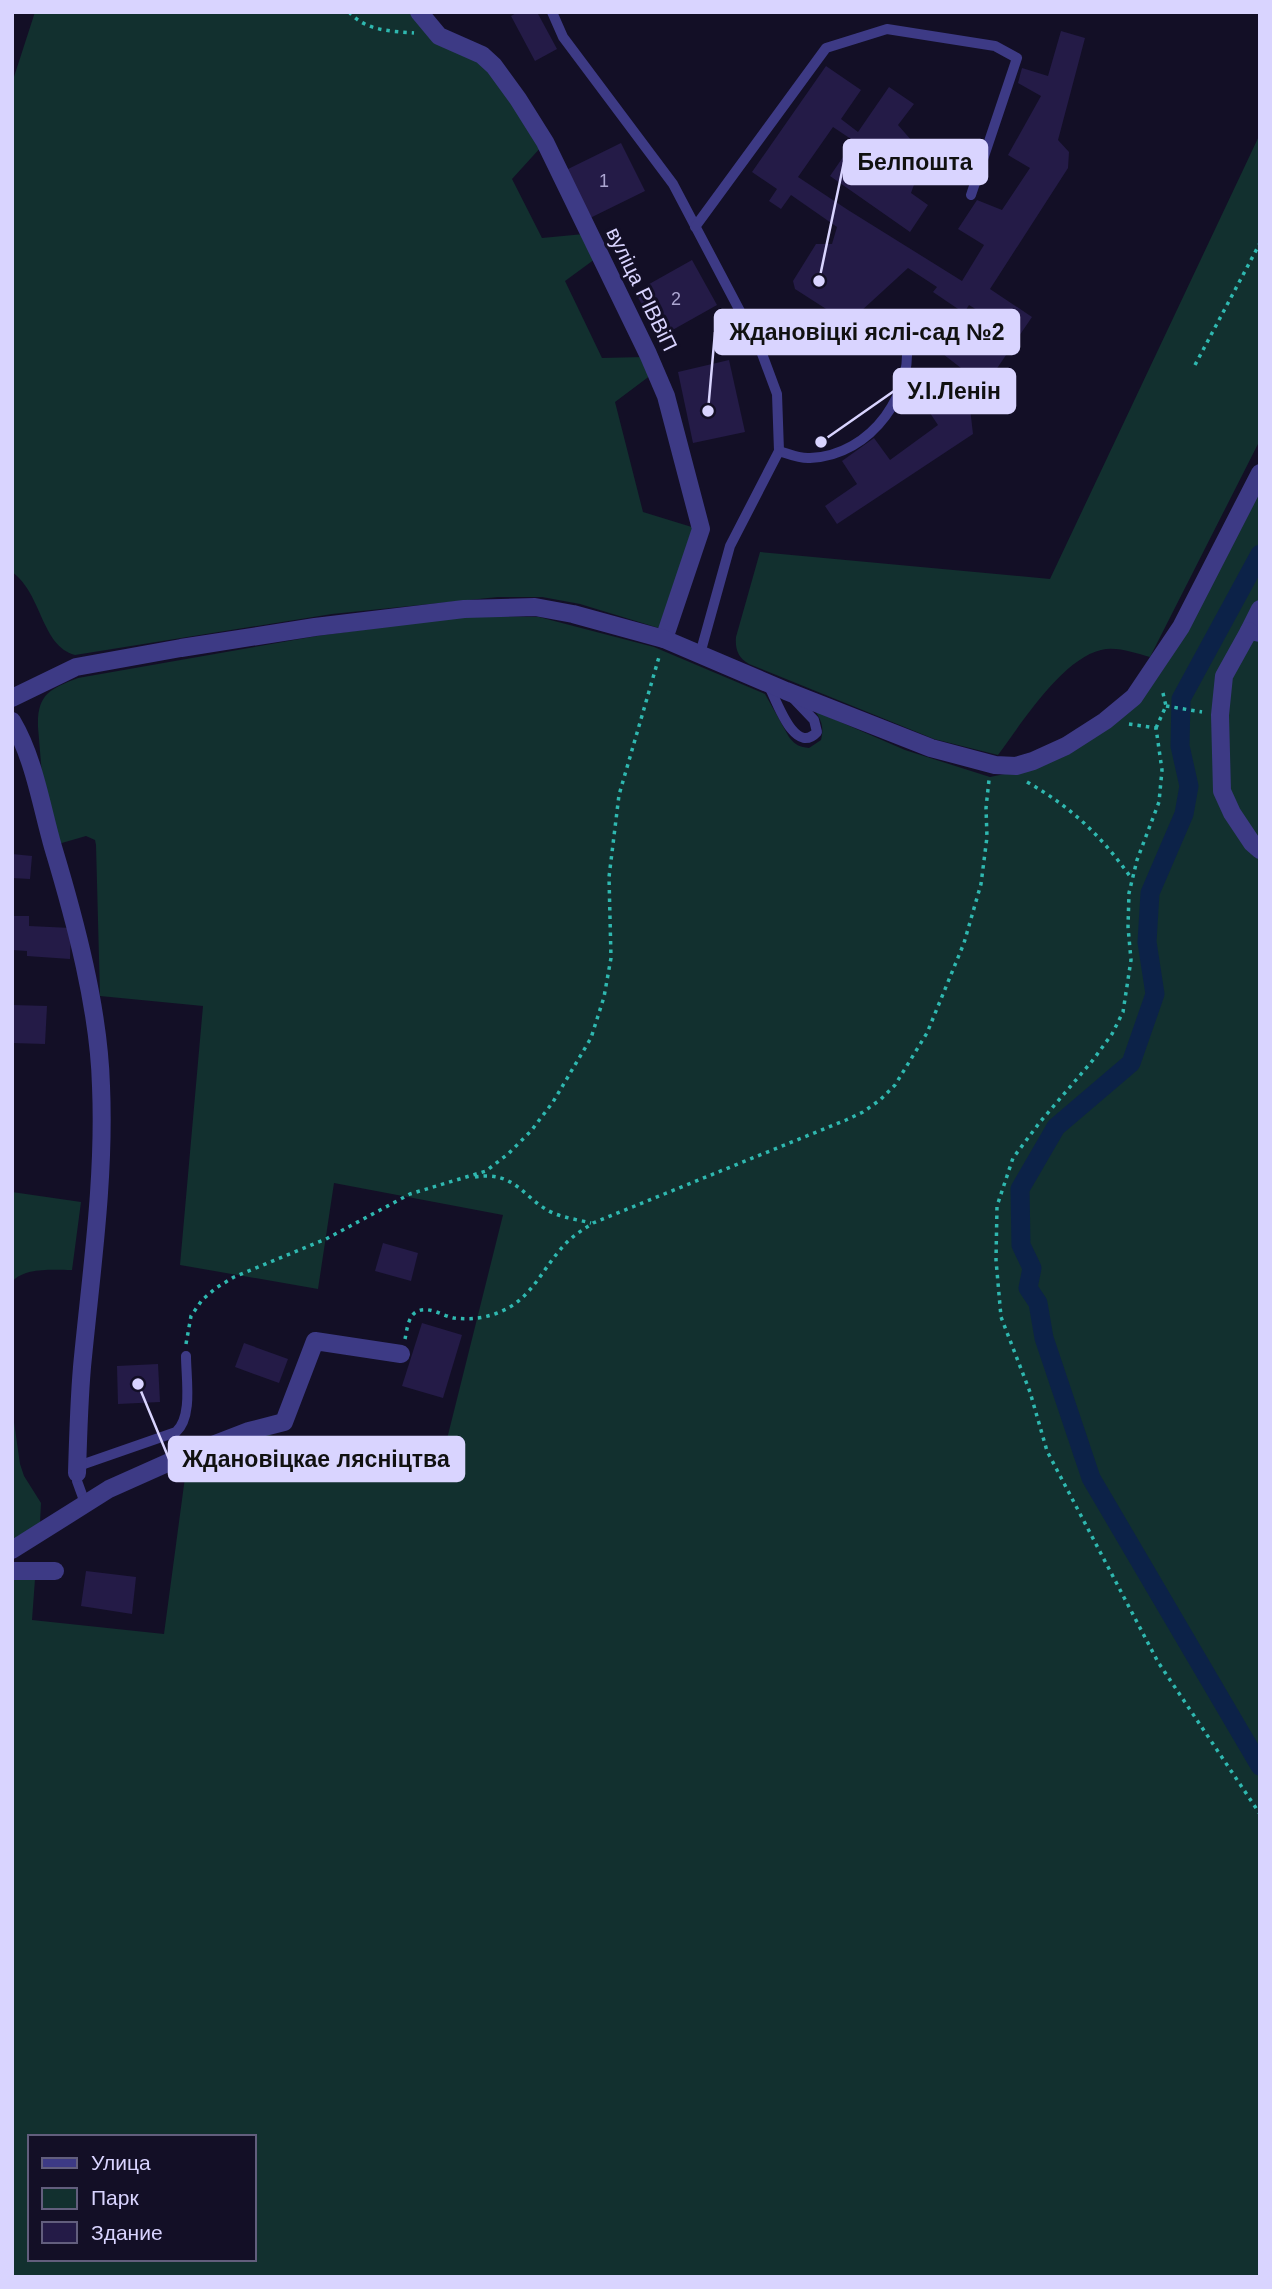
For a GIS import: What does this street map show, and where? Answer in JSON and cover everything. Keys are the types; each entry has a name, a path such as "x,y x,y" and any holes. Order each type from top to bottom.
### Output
{"street":[{"name":"вуліца РІВВіП","path":"419,12 439,36 482,55 502,74 545,142 649,354 666,396 701,528 664,639"},
{"path":"12,698 76,667 315,627 464,609 535,607 573,614 664,639 931,748 995,765 1016,766 1066,746 1105,721 1134,697 1181,627 1260,473"},
{"path":"1260,609 1254,632 1224,676 1220,715 1222,791 1252,843 1260,850"},
{"path":"12,720 29,761 68,892 94,1020 102,1085 101,1161 94,1267 82,1368 76,1473"},
{"path":"12,1550 108,1489 249,1431 284,1422 315,1341 401,1354"},
{"path":"12,1571 55,1571"}],"lane":[{"path":"552,12 564,37 673,184 769,369 777,394 779,451 730,546 700,654"},
{"path":"695,227 826,48 887,30 995,46 1017,58 971,195"},
{"path":"779,451 809,458 825,456 858,443 877,429 900,389 909,351 905,332"},
{"path":"768,682 795,734 803,740 809,739 817,732 816,723 786,691"},
{"path":"85,1503 76,1481 76,1473 84,1464 176,1432 183,1426 187,1409 186,1356"}],"path":[{"path":"349,12 363,25 377,29 439,36"},
{"path":"1195,365 1260,243"},
{"path":"186,1356 186,1335 191,1316 202,1300 216,1288 234,1277 326,1239 410,1194 485,1171 531,1131 578,1062 595,1027 610,971 609,877 619,795 664,639"},
{"path":"1156,666 1166,706 1156,728 1162,770 1159,802 1129,893 1131,960 1123,1012 1112,1034 1093,1060 1013,1158 997,1206 996,1260 1001,1317 1030,1392 1046,1451 1158,1662 1260,1814"},
{"path":"1166,706 1207,713"},
{"path":"1105,721 1156,728"},
{"path":"401,1354 411,1316 418,1310 429,1310 455,1318 484,1317 502,1311 519,1301 533,1287 561,1248 575,1234 593,1223 863,1112 880,1100 895,1085 927,1034 964,943 981,884 987,837 987,786 995,765"},
{"path":"1025,782 1075,814 1108,845 1132,879"},
{"path":"462,1179 480,1176 499,1178 518,1185 552,1213 593,1223"}],"green space":[{"path":"35,12 416,12 482,59 542,146 512,179 542,238 584,234 595,259 565,281 602,358 644,357 651,375 615,402 643,512 695,528 662,629 580,604 542,597 498,597 332,614 75,655 64,650 48,630 22,581 12,572 12,83"},
{"path":"1260,134 1260,440 1150,657 1113,649 1086,656 1057,679 998,755 934,739 742,659 737,649 736,637 760,552 1050,579"},
{"path":"1260,492 1260,603 1224,676 1250,633 1260,635 1260,2277 12,2277 12,1578 35,1579 32,1620 164,1634 188,1455 249,1431 439,1471 503,1215 334,1183 318,1289 180,1265 203,1006 100,996 96,845 95,840 86,836 48,847 38,727 43,700 52,690 78,678 317,636 465,616 539,617 654,647 765,694 789,737 800,746 809,748 821,740 822,725 815,711 905,750 990,777 1034,768 1138,703 1162,671"},
{"path":"12,1192 81,1202 72,1270 32,1272 17,1277 12,1282"},
{"path":"12,1408 20,1464 24,1476 41,1503 40,1523 12,1541"}],"building":[{"path":"518,12 537,12 557,49 535,61 511,16"},
{"path":"1061,31 1085,38 1058,140 1069,152 1068,168 990,289 1032,317 970,408 973,434 837,524 825,506 857,484 842,461 874,438 890,460 938,425 928,410 961,368 943,354 956,338 978,342 993,320 969,305 964,313 933,292 937,287 908,268 848,323 795,289 793,281 816,244 832,244 837,227 791,195 781,209 769,201 777,189 752,172 826,66 861,90 841,119 858,132 889,87 914,104 898,125 912,141 919,171 911,193 928,205 910,232 830,176 854,141 833,127 798,177 962,281 984,245 958,229 977,200 1002,210 1030,168 1008,155 1041,96 1018,83 1022,68 1048,76"},
{"path":"621,143 645,191 588,219 564,171"},
{"path":"692,260 717,305 660,337 635,292"},
{"path":"729,360 745,432 693,443 678,372"},
{"path":"12,854 32,856 30,879 12,878"},
{"path":"12,916 29,916 29,926 71,928 70,959 27,956 27,951 12,950"},
{"path":"12,1005 47,1006 45,1044 12,1043"},
{"path":"383,1243 418,1253 411,1281 375,1271"},
{"path":"422,1323 462,1335 443,1398 402,1386"},
{"path":"244,1343 288,1359 279,1383 235,1367"},
{"path":"158,1364 160,1402 118,1404 117,1366"},
{"path":"86,1571 136,1577 132,1614 81,1606"}],"waterway":[{"path":"1260,554 1181,699 1180,746 1189,786 1184,814 1150,893 1147,942 1155,994 1131,1063 1056,1127 1020,1189 1021,1245 1032,1268 1028,1288 1038,1303 1044,1338 1091,1478 1260,1766"}],"place":[{"name":"Белпошта","path":"819,281"},
{"name":"Ждановіцкі яслі-сад №2","path":"708,411"},
{"name":"У.І.Ленін","path":"821,442"},
{"name":"Ждановіцкае лясніцтва","path":"138,1384"}]}
